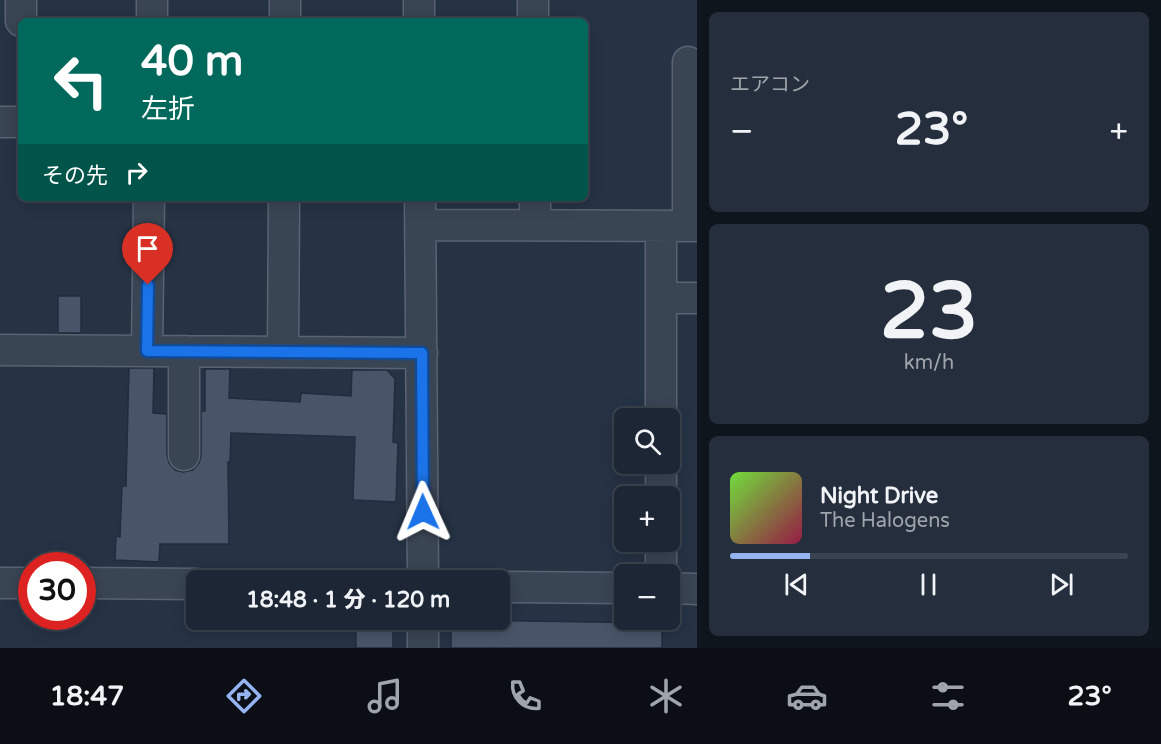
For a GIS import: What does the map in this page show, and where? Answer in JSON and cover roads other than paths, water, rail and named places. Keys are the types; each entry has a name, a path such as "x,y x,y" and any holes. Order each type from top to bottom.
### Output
{"street":[{"path":"21,0 21,18"},
{"path":"152,0 152,18"},
{"path":"285,0 285,18"},
{"path":"419,0 419,18"},
{"path":"532,0 533,18"},
{"path":"661,408 661,298 682,226 688,62"},
{"path":"0,122 18,122"},
{"path":"147,351 149,201"},
{"path":"283,352 284,201"},
{"path":"423,570 420,212 535,212 682,226"},
{"path":"661,298 697,298"},
{"path":"0,350 422,353"},
{"path":"184,351 184,454"},
{"path":"0,583 18,583"},
{"path":"96,583 186,584"},
{"path":"510,587 614,588"},
{"path":"680,588 697,589"},
{"path":"423,630 423,648"}]}
